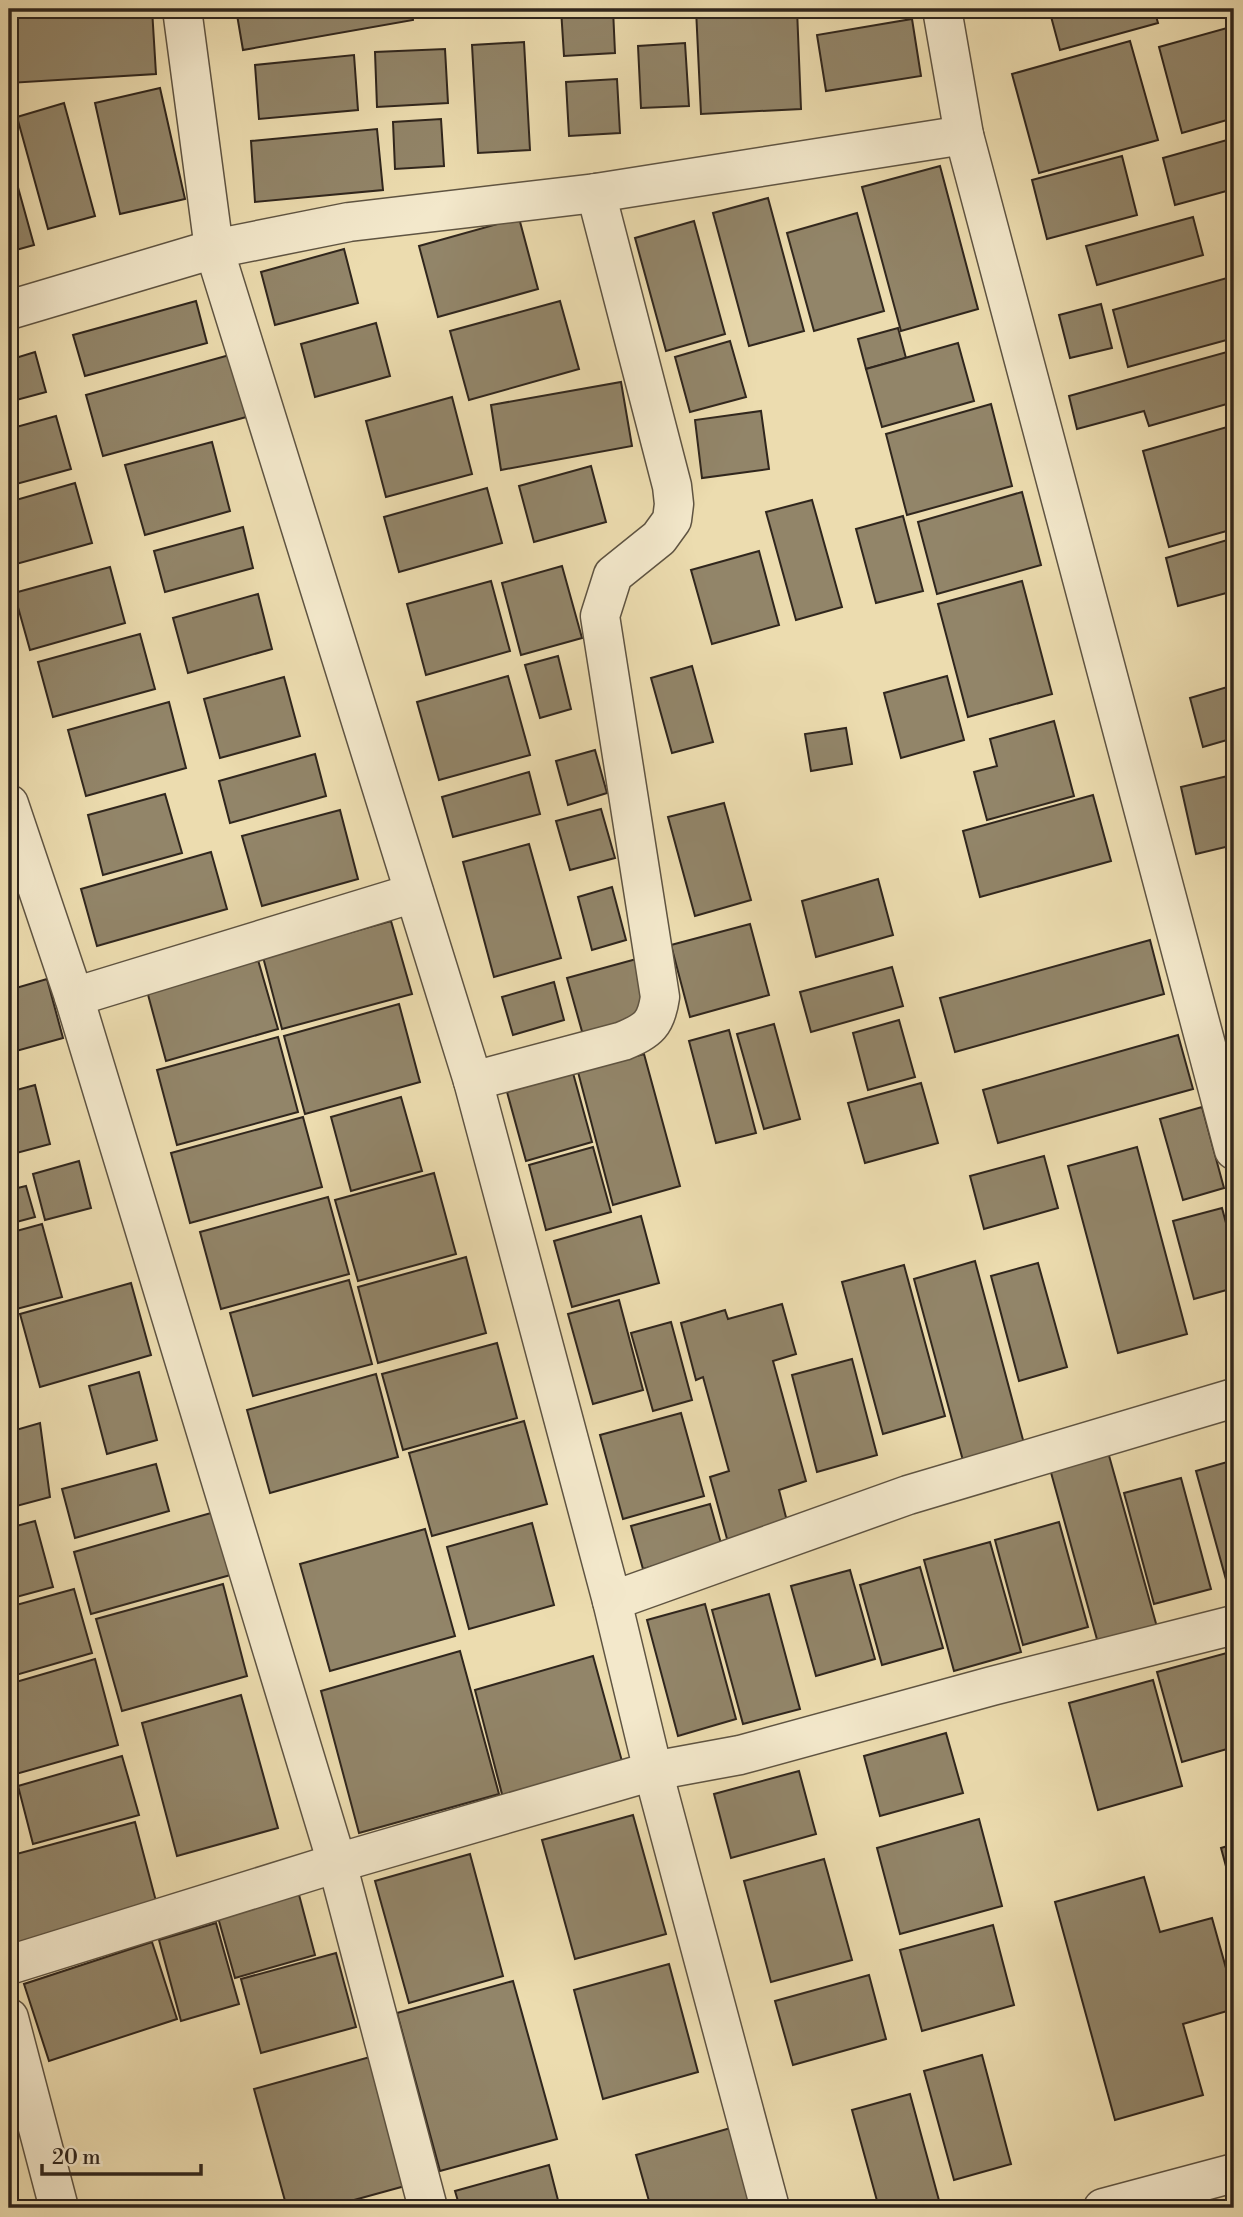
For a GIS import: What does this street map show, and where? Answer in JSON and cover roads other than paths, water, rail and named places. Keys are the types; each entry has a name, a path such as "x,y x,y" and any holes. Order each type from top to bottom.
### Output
{"street":[{"path":"182,9 214,249 473,1082 770,2208"},
{"path":"942,9 964,135 1234,1150"},
{"path":"9,310 214,249 349,222 596,193 964,135"},
{"path":"473,1082 624,1041 644,1032 657,1016 660,997 600,616 613,575 659,538 671,520 674,504 596,193"},
{"path":"9,804 74,998 337,1863 428,2208"},
{"path":"74,998 414,892"},
{"path":"612,1601 908,1495 1234,1398"},
{"path":"9,1965 337,1863 653,1771 740,1755 992,1686 1234,1625"},
{"path":"9,2018 60,2208"},
{"path":"1104,2208 1234,2173"}]}
